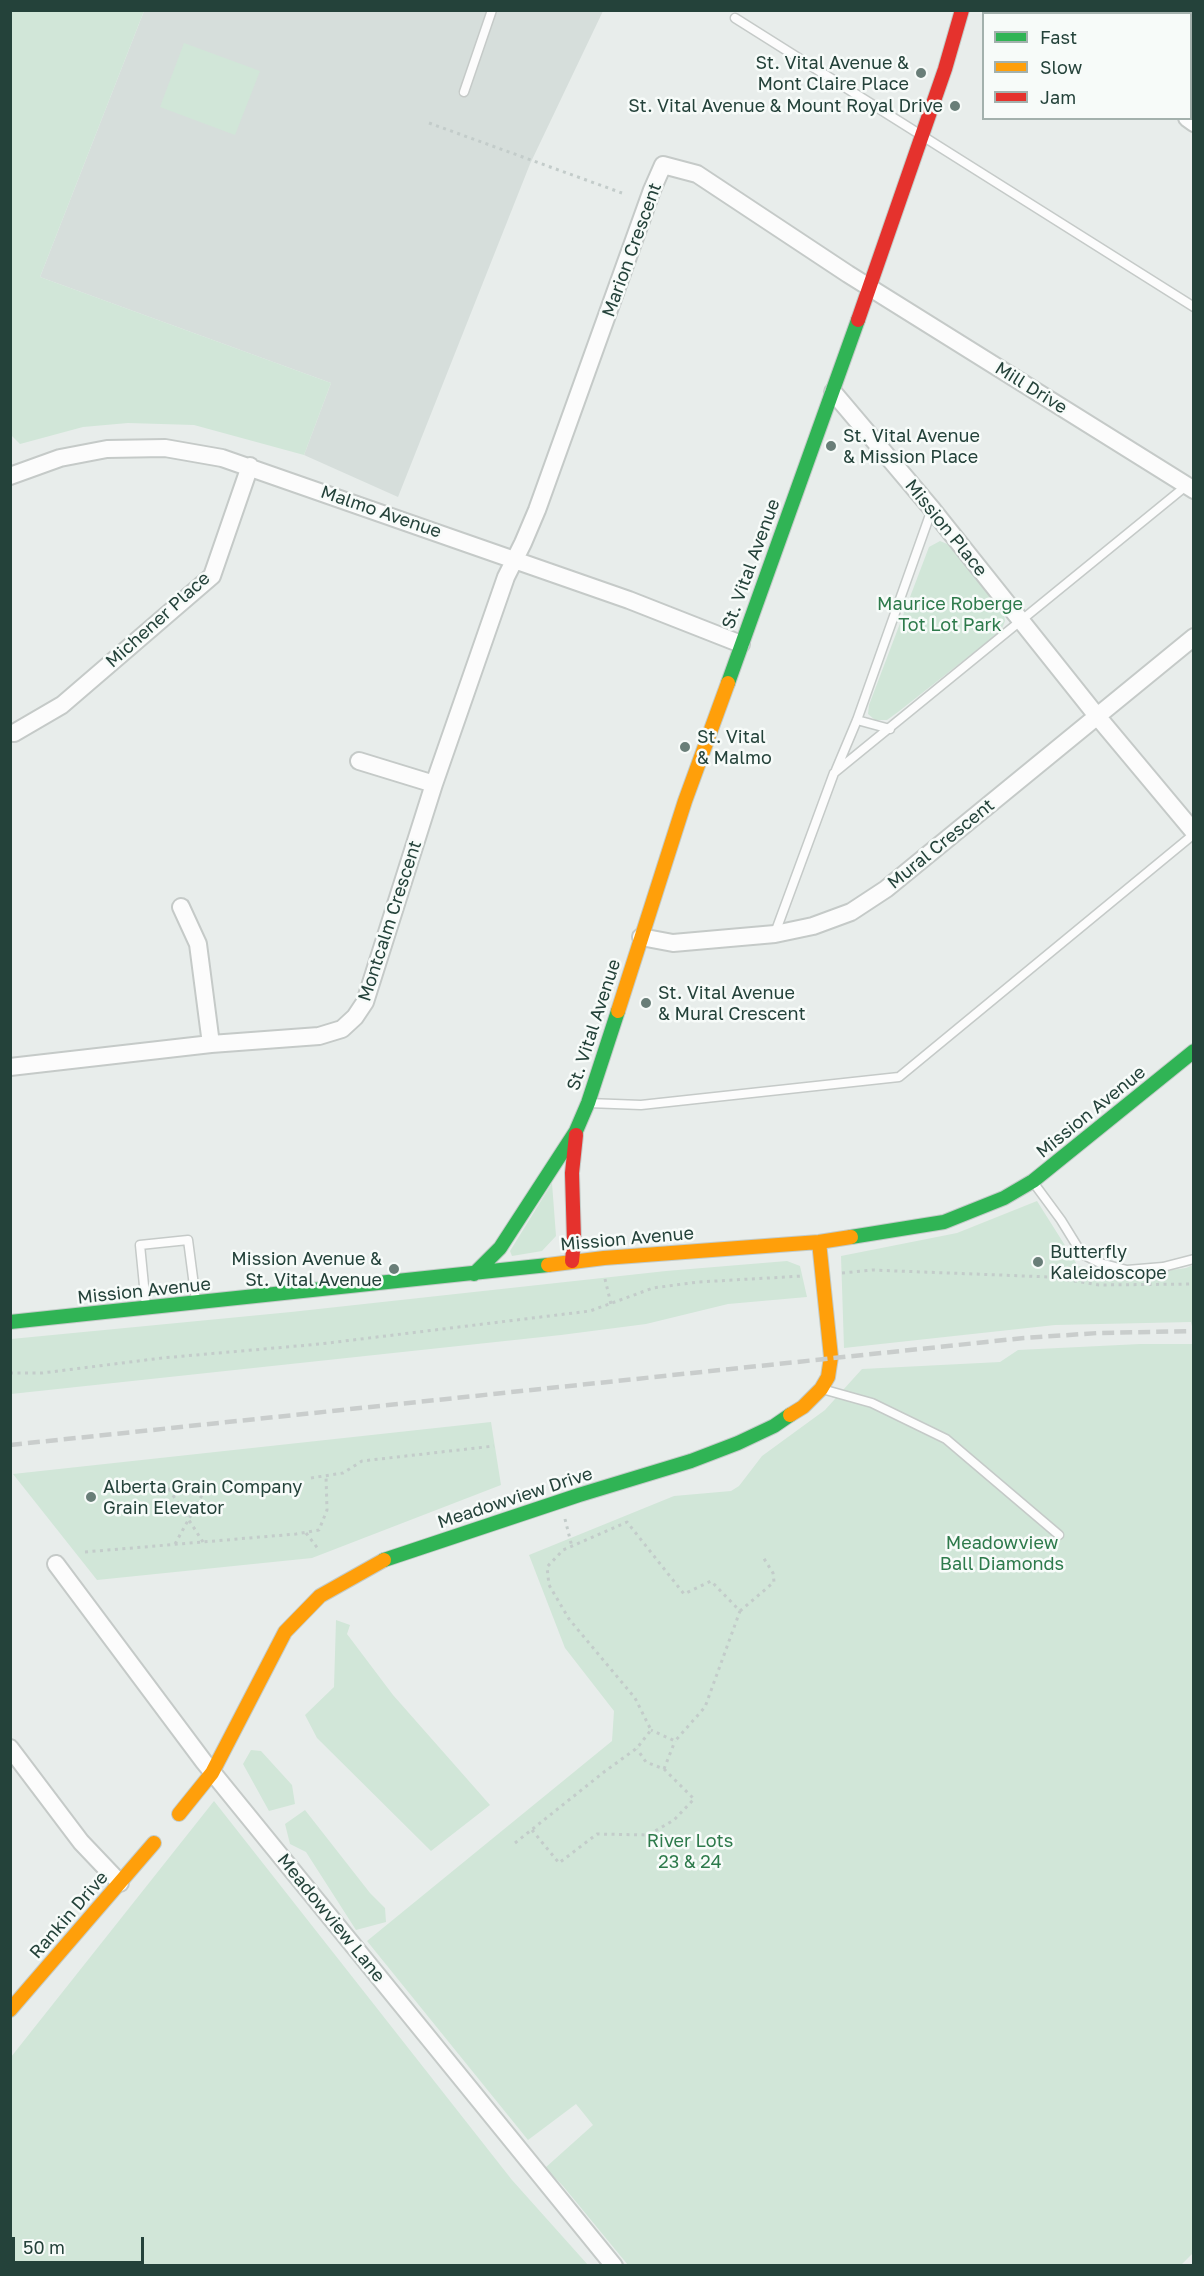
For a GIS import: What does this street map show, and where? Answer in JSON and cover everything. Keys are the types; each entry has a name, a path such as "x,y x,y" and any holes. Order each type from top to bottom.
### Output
{"street":[{"name":"St. Vital Avenue","path":"474,1274 500,1248 576,1131 588,1103 685,801 833,392 945,69 962,10"},
{"name":"Marion Crescent","path":"515,559 545,488 663,165 697,174 869,286"},
{"name":"Mill Drive","path":"869,286 1190,488"},
{"name":"Mission Place","path":"833,392 932,509 1097,716 1191,826"},
{"name":"Malmo Avenue","path":"10,476 83,453 136,447 194,452 250,466 515,559 741,644"},
{"name":"Michener Place","path":"14,734 62,705 212,576 250,466"},
{"name":"Montcalm Crescent","path":"10,1067 211,1044 319,1036 342,1029 355,1017 365,1002 434,784 506,577 515,559"},
{"name":"Mural Crescent","path":"641,937 673,943 794,931 832,920 869,901 1194,637"},
{"path":"359,761 434,784"},
{"path":"181,907 198,944 211,1044"},
{"name":"Mission Avenue","path":"10,1322 474,1274 572,1261 819,1242 944,1222 1004,1198 1033,1181 1194,1052"},
{"name":"St. Vital Avenue","path":"572,1261 574,1241 572,1173 576,1131"},
{"name":"Meadowview Drive","path":"179,1814 212,1773 285,1632 320,1596 390,1557 560,1501 692,1461 774,1426 803,1407 821,1389 828,1377 831,1357 819,1242"},
{"name":"Meadowview Lane","path":"56,1564 212,1773 614,2265"},
{"path":"10,1748 81,1842 120,1883"},
{"name":"Rankin Drive","path":"10,2010 154,1843"}],"lane":[{"path":"464,92 492,10"},
{"path":"735,18 1194,307"},
{"path":"834,773 1190,488"},
{"path":"775,934 834,773 857,720 932,509"},
{"path":"857,720 890,729"},
{"path":"588,1103 641,1105 899,1077 1191,826"},
{"path":"1033,1181 1082,1254 1100,1263 1127,1270 1163,1267 1194,1259"},
{"path":"146,1309 140,1245 188,1240 196,1304"},
{"path":"821,1389 872,1404 946,1439 1059,1535"}],"path":[{"path":"429,123 622,193"},
{"path":"10,1373 42,1373 162,1358 320,1344 590,1311 653,1288 698,1282 872,1270 1050,1277 1099,1285 1194,1284"},
{"path":"605,1279 611,1304"},
{"path":"311,1478 343,1473 362,1461 494,1446"},
{"path":"85,1552 319,1530 327,1510 326,1476"},
{"path":"123,1493 252,1482"},
{"path":"175,1544 207,1486"},
{"path":"169,1489 203,1542"},
{"path":"560,1501 572,1546"},
{"path":"675,1741 651,1730 635,1698 569,1619 549,1585 548,1567 563,1550 627,1522 684,1594 711,1581 740,1611"},
{"path":"306,1533 319,1550"},
{"path":"664,1769 675,1741 705,1707 740,1611 774,1582 773,1573 763,1557"},
{"path":"515,1843 637,1748 651,1730"},
{"path":"532,1830 560,1863 597,1834 648,1834 674,1820 694,1799 664,1769 646,1762 637,1748"}],"shaded area":[{"path":"144,11 603,11 530,164 398,497 304,455 331,383 40,277"}],"green space":[{"path":"11,10 144,11 40,277 331,383 304,455 194,425 128,423 83,427 20,444 11,435"},
{"path":"184,43 260,71 235,135 160,107"},
{"name":"Maurice Roberge Tot Lot Park","path":"940,541 952,546 1004,613 1005,621 1001,631 898,712 887,720 875,720 868,714 869,705 929,547"},
{"path":"552,1183 556,1236 542,1251 512,1256 510,1251"},
{"path":"1037,1201 1078,1266 1130,1276 1193,1265 1193,1331 1191,1322 1055,1325 844,1348 841,1256 957,1233"},
{"path":"787,1261 800,1266 807,1297 728,1304 646,1324 561,1335 11,1394 11,1339 291,1312 666,1271"},
{"path":"1140,1344 1193,1344 1194,2252 1181,2265 628,2265 563,2186 545,2168 593,2125 576,2104 528,2140 367,1941 612,1741 614,1711 565,1648 529,1555 674,1496 731,1491 739,1486 762,1456 825,1410 862,1369 1000,1362 1018,1350"},
{"path":"491,1422 501,1485 312,1558 97,1580 13,1474"},
{"path":"336,1620 350,1625 347,1634 393,1695 490,1805 431,1851 317,1738 305,1715 334,1687"},
{"path":"251,1750 261,1751 292,1785 295,1804 269,1811 243,1764"},
{"path":"214,1801 512,2180 588,2265 11,2265 11,2057"},
{"path":"305,1810 370,1893 385,1908 386,1922 356,1930 306,1852 290,1844 285,1824"}],"railway":[{"path":"10,1445 1024,1338 1098,1333 1194,1331"}],"traffic: fast":[{"path":"728,683 858,320"},
{"path":"474,1274 500,1248 576,1131 588,1103 618,1011"},
{"path":"851,1237 944,1222 1004,1198 1033,1181 1194,1051"},
{"path":"10,1322 548,1265"},
{"path":"384,1560 579,1495 691,1461 738,1443 774,1426 790,1415"}],"traffic: slow":[{"path":"618,1011 685,801 728,683"},
{"path":"548,1265 604,1258 819,1242 851,1237"},
{"path":"790,1415 803,1407 821,1389 828,1377 831,1357 819,1242"},
{"path":"179,1814 212,1773 285,1632 320,1596 384,1560"},
{"path":"10,2010 154,1843"}],"traffic: jam":[{"path":"858,320 945,69 962,10"},
{"path":"572,1261 574,1241 572,1173 576,1135"}],"place":[{"name":"St. Vital Avenue & Mont Claire Place","path":"921,73"},
{"name":"St. Vital Avenue & Mount Royal Drive","path":"955,106"},
{"name":"St. Vital Avenue & Mission Place","path":"831,446"},
{"name":"St. Vital & Malmo","path":"685,747"},
{"name":"St. Vital Avenue & Mural Crescent","path":"646,1003"},
{"name":"Butterfly Kaleidoscope","path":"1038,1262"},
{"name":"Mission Avenue & St. Vital Avenue","path":"394,1269"},
{"name":"Alberta Grain Company Grain Elevator","path":"91,1497"}],"park label":[{"name":"Meadowview Ball Diamonds","path":"1002,1553"},
{"name":"River Lots 23 & 24","path":"690,1851"}]}
